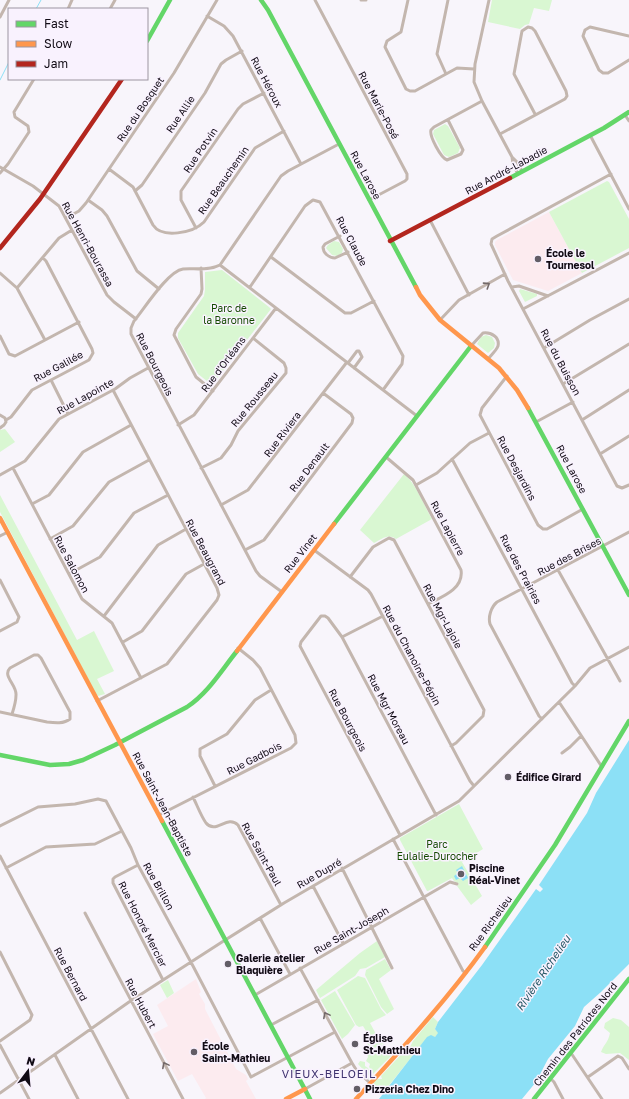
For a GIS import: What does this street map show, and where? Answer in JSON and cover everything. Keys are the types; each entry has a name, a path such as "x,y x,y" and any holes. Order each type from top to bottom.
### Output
{"street":[{"path":"0,17 9,0"},
{"path":"148,39 170,0"},
{"name":"Rue du Bosquet","path":"66,218 80,210 88,200 174,73 217,0"},
{"name":"Rue Larose","path":"261,0 268,10 420,295 440,320 507,376 520,394 629,595"},
{"name":"Rue Marie-Posé","path":"315,0 407,174 407,179 405,181 369,200"},
{"path":"361,0 366,0"},
{"path":"408,0 401,31 398,35 386,42 385,47 408,91 416,90 460,68 474,69"},
{"path":"446,74 437,54 448,0"},
{"path":"489,0 474,69 475,86 512,157 517,162 520,172"},
{"name":"Rue Héroux","path":"207,16 228,30 233,36 301,164"},
{"path":"500,134 566,98 568,94 534,31 528,27 522,31 514,72 535,114"},
{"path":"629,36 590,27 586,29 583,35 599,70 603,73 608,73 629,60"},
{"name":"Rue Allie","path":"135,191 142,185 194,109 221,64 242,51"},
{"path":"0,173 29,132 28,126 15,117 14,113 33,80"},
{"path":"0,248 43,194 121,80"},
{"name":"Rue Potvin","path":"196,228 181,200 181,191 238,109 243,104 264,93"},
{"path":"448,120 463,149 461,154 448,160 444,159 442,156 430,132 433,128 482,101"},
{"path":"627,114 629,121"},
{"name":"Rue André-Labadie","path":"390,241 627,114"},
{"name":"Rue Beauchemin","path":"109,169 128,182 135,191 154,226 159,231 165,233 187,231 196,228 204,221 255,148 261,143 284,131"},
{"path":"590,135 629,208"},
{"path":"339,144 286,172 279,178 220,265 417,416"},
{"name":"Rue Henri-Bourassa","path":"0,167 59,206 107,295 136,319"},
{"name":"Rue du Buisson","path":"611,174 501,233 494,237 491,242 492,248 523,309 617,486 623,488 629,485"},
{"path":"88,200 106,214 138,273 159,289"},
{"name":"Rue Claude","path":"250,288 306,206 313,200 318,200 322,203 404,359 402,365 383,390"},
{"path":"430,220 469,295"},
{"path":"17,288 59,238 72,230"},
{"path":"340,236 325,244 323,247 324,251 330,257 335,258 348,252"},
{"path":"523,309 629,252"},
{"path":"271,257 345,313 351,313 374,301"},
{"name":"Rue Galilée","path":"0,428 4,425 6,420 11,417 32,390 89,360 92,356 93,350 79,322 43,258"},
{"name":"Rue Bourgeois","path":"220,265 215,267 182,269 176,271 159,289 136,319 131,328 131,334 258,574 282,592"},
{"path":"201,268 201,294 176,329 174,335 196,377 213,390"},
{"path":"0,272 17,288 45,340"},
{"path":"440,320 458,301 505,274"},
{"path":"512,287 519,286 548,296"},
{"path":"544,348 590,320 629,299"},
{"name":"Rue d'Orléans","path":"178,425 193,416 276,308"},
{"path":"0,336 9,353 13,356 79,322"},
{"path":"471,346 483,333 490,333 494,335 498,340 498,346 488,359"},
{"name":"Rue Rousseau","path":"201,468 221,458 231,445 238,430 286,372 286,366 283,362 253,338"},
{"path":"563,384 629,344"},
{"name":"Rue Vinet","path":"0,755 42,764 65,764 87,759 120,743 194,702 208,688 471,346"},
{"name":"Rue Riviera","path":"221,505 248,490 323,393 357,351 359,351 362,357 354,368"},
{"name":"Rue Lapointe","path":"0,475 25,461 55,422 113,390 148,368"},
{"name":"Rue Desjardins","path":"507,376 480,412 481,418 540,528 549,528 583,509"},
{"path":"51,380 68,414"},
{"name":"Rue Beaugrand","path":"97,702 168,663 218,598 218,591 113,390"},
{"path":"582,420 629,390"},
{"name":"Rue Denault","path":"245,550 264,540 352,423 353,418 351,414 323,393"},
{"path":"536,422 573,402"},
{"path":"0,415 6,420"},
{"path":"32,504 48,495 82,452 131,426"},
{"path":"416,485 437,473 470,443 489,433"},
{"path":"600,454 629,436"},
{"name":"Rue Lapierre","path":"386,457 409,475 416,485 461,573 454,590 428,604"},
{"name":"Rue des Prairies","path":"452,459 572,683 575,686"},
{"path":"50,539 73,526 109,482 149,460"},
{"name":"Rue Salomon","path":"13,468 83,600 112,623 141,678"},
{"path":"69,574 100,557 134,513 168,495"},
{"name":"Rue Saint-Jean-Baptiste","path":"0,518 310,1099"},
{"path":"104,616 158,545 186,529"},
{"path":"0,536 8,532"},
{"name":"Rue des Brises","path":"542,719 490,625 489,619 495,604 629,532"},
{"name":"Rue Mgr-Lajoie","path":"350,577 374,546 392,538 484,711 483,716 456,743 451,746"},
{"name":"Rue du Chanoine-Pépin","path":"314,550 369,591 451,746 474,786"},
{"path":"123,642 142,631 185,576 204,564"},
{"path":"558,570 620,681"},
{"path":"0,580 19,616 16,622 0,630"},
{"name":"Rue Bourgeois","path":"323,616 320,617 302,642 301,647 400,835"},
{"name":"Rue Mgr Moreau","path":"323,616 326,616 332,622 342,637 436,814"},
{"path":"342,637 383,616"},
{"name":"Rue Dupré","path":"0,1093 91,1028 225,939 342,868 458,801 575,686 590,668 629,647"},
{"name":"Rue Gadbois","path":"159,815 292,747 295,744 296,736 258,666 238,648"},
{"path":"0,712 53,723 66,722 70,718 70,712 38,655 10,668 8,671 8,675 16,693 12,714"},
{"path":"215,786 200,756 200,749 227,734 255,700 271,690"},
{"path":"559,702 602,767"},
{"name":"Rue Richelieu","path":"356,1099 415,1034 466,973 533,878 602,767 629,720"},
{"path":"562,753 581,736"},
{"name":"Rue Saint-Paul","path":"193,797 205,821 209,825 217,827 232,821 238,825 281,905"},
{"name":"Rue Brillon","path":"0,826 38,807 75,804 100,798 106,802 251,1077 288,1057"},
{"path":"6,868 46,847 95,844 122,831"},
{"path":"393,839 423,898 463,971 466,973"},
{"name":"Rue Bernard","path":"0,856 128,1099"},
{"name":"Rue Honoré Mercier","path":"138,865 115,877 113,879 113,883 163,980"},
{"path":"342,868 392,968"},
{"name":"Rue Saint-Joseph","path":"255,995 450,882 457,884"},
{"path":"313,886 344,943"},
{"name":"Rue Hubert","path":"85,914 132,1000 183,1099"},
{"path":"260,918 290,974"},
{"path":"0,952 32,1015 30,1020 0,1041"},
{"path":"300,968 352,1063 357,1071 370,1083"},
{"name":"Chemin des Patriotes Nord","path":"534,1099 629,979"},
{"path":"271,1025 318,1000"},
{"path":"288,1057 335,1032"},
{"path":"0,1044 29,1099"},
{"path":"571,1053 602,1099"},
{"path":"55,1055 78,1099"},
{"path":"588,1077 618,1056 622,1058 629,1069"},
{"path":"286,1099 352,1063"},
{"path":"551,1079 563,1099"}],"shaded area":[{"name":"École le Tournesol","path":"549,212 582,273 548,291 513,280 495,245 495,242"},
{"name":"École Saint-Mathieu","path":"196,979 201,992 199,994 205,1004 205,1009 236,1069 246,1075 248,1079 246,1081 256,1099 205,1099 206,1098 192,1074 178,1081 153,1034 168,1026 157,1005"}],"green space":[{"path":"492,0 552,0 549,11 534,8 529,24 520,29 488,22"},
{"path":"445,124 448,126 460,148 458,153 449,157 444,155 433,134 434,130"},
{"path":"607,181 609,182 629,219 629,248 582,273 549,212"},
{"path":"334,241 339,242 343,249 342,253 337,256 332,255 326,248"},
{"name":"Parc de la Baronne","path":"222,270 271,309 212,385 198,374 178,338 178,333 204,296 205,272"},
{"path":"520,289 537,294 537,296 525,302 519,291"},
{"path":"486,335 492,337 495,343 494,348 488,353 477,344 481,337"},
{"path":"5,429 15,442 0,452 0,430"},
{"path":"404,474 416,489 432,519 396,539 393,537 382,538 374,543 360,530"},
{"path":"0,495 77,640 94,631 114,671 97,679 105,694 98,696 96,694 0,512"},
{"name":"Parc Eulalie-Durocher","path":"459,804 483,849 462,862 482,896 471,905 457,886 459,884 452,878 427,891 400,840 400,838"},
{"path":"377,941 385,957 366,968 360,969 355,976 320,998 316,990 360,953"},
{"path":"385,959 391,970 379,979 394,1009 387,1014 381,1007 365,975 366,970"},
{"path":"358,976 365,978 381,1009 386,1015 370,1023 376,1034 369,1036 363,1026 359,1027 356,1025 337,990"},
{"path":"168,980 174,993 167,998 160,985"},
{"path":"335,991 355,1025 342,1039 321,1000"},
{"path":"433,1017 438,1022 435,1029 439,1033 422,1044 383,1093 373,1083 377,1079 382,1079 381,1076 408,1047 410,1047 413,1041"},
{"path":"613,1018 621,1020 629,1027 629,1060 620,1053 606,1054 601,1052 610,1033 604,1028 605,1023"},
{"path":"380,1035 384,1043 371,1050 365,1040"},
{"path":"384,1044 391,1056 373,1074 373,1070 372,1071 369,1067 370,1064 366,1061 368,1057 367,1054"},
{"path":"360,1061 365,1062 365,1066 368,1068 370,1074 372,1074 369,1080 369,1076 358,1064"}],"water":[{"name":"Rivière Richelieu","path":"629,740 629,964 584,1007 575,1026 548,1059 536,1082 522,1099 379,1099 427,1037 431,1035 435,1037 438,1033 435,1029 438,1022 482,965 536,889 540,892 543,889 539,885 587,813 596,793"},
{"name":"Piscine Réal-Vinet","path":"462,866 468,878 463,881 460,878 456,880 454,876 458,873 456,870"}],"waterway":[{"path":"37,8 41,0"},
{"path":"0,80 8,64"}],"traffic: fast":[{"path":"148,39 170,0"},
{"path":"261,0 268,10 416,287"},
{"path":"510,178 604,128 629,112"},
{"path":"334,524 471,346"},
{"path":"528,408 629,595"},
{"path":"0,755 50,765 69,764 83,760 187,707 208,688 237,651"},
{"path":"485,947 555,845 629,721"},
{"path":"162,821 310,1099"},
{"path":"534,1099 629,979"}],"traffic: slow":[{"path":"416,287 420,295 440,320 499,368 517,390 528,408"},
{"path":"0,518 162,821"},
{"path":"237,651 334,524"},
{"path":"356,1099 439,1006 485,947"},
{"path":"286,1099 305,1089"}],"traffic: jam":[{"path":"0,248 40,199 121,80"},
{"path":"390,241 510,178"}],"place":[{"name":"École le Tournesol","path":"538,259"},
{"name":"Édifice Girard","path":"508,777"},
{"name":"Piscine Réal-Vinet","path":"461,874"},
{"name":"Galerie atelier Blaquière","path":"228,964"},
{"name":"Église St-Matthieu","path":"355,1044"},
{"name":"École Saint-Mathieu","path":"194,1052"},
{"name":"Pizzeria Chez Dino","path":"357,1089"}],"district":[{"name":"VIEUX-BELOEIL","path":"329,1074"}]}
